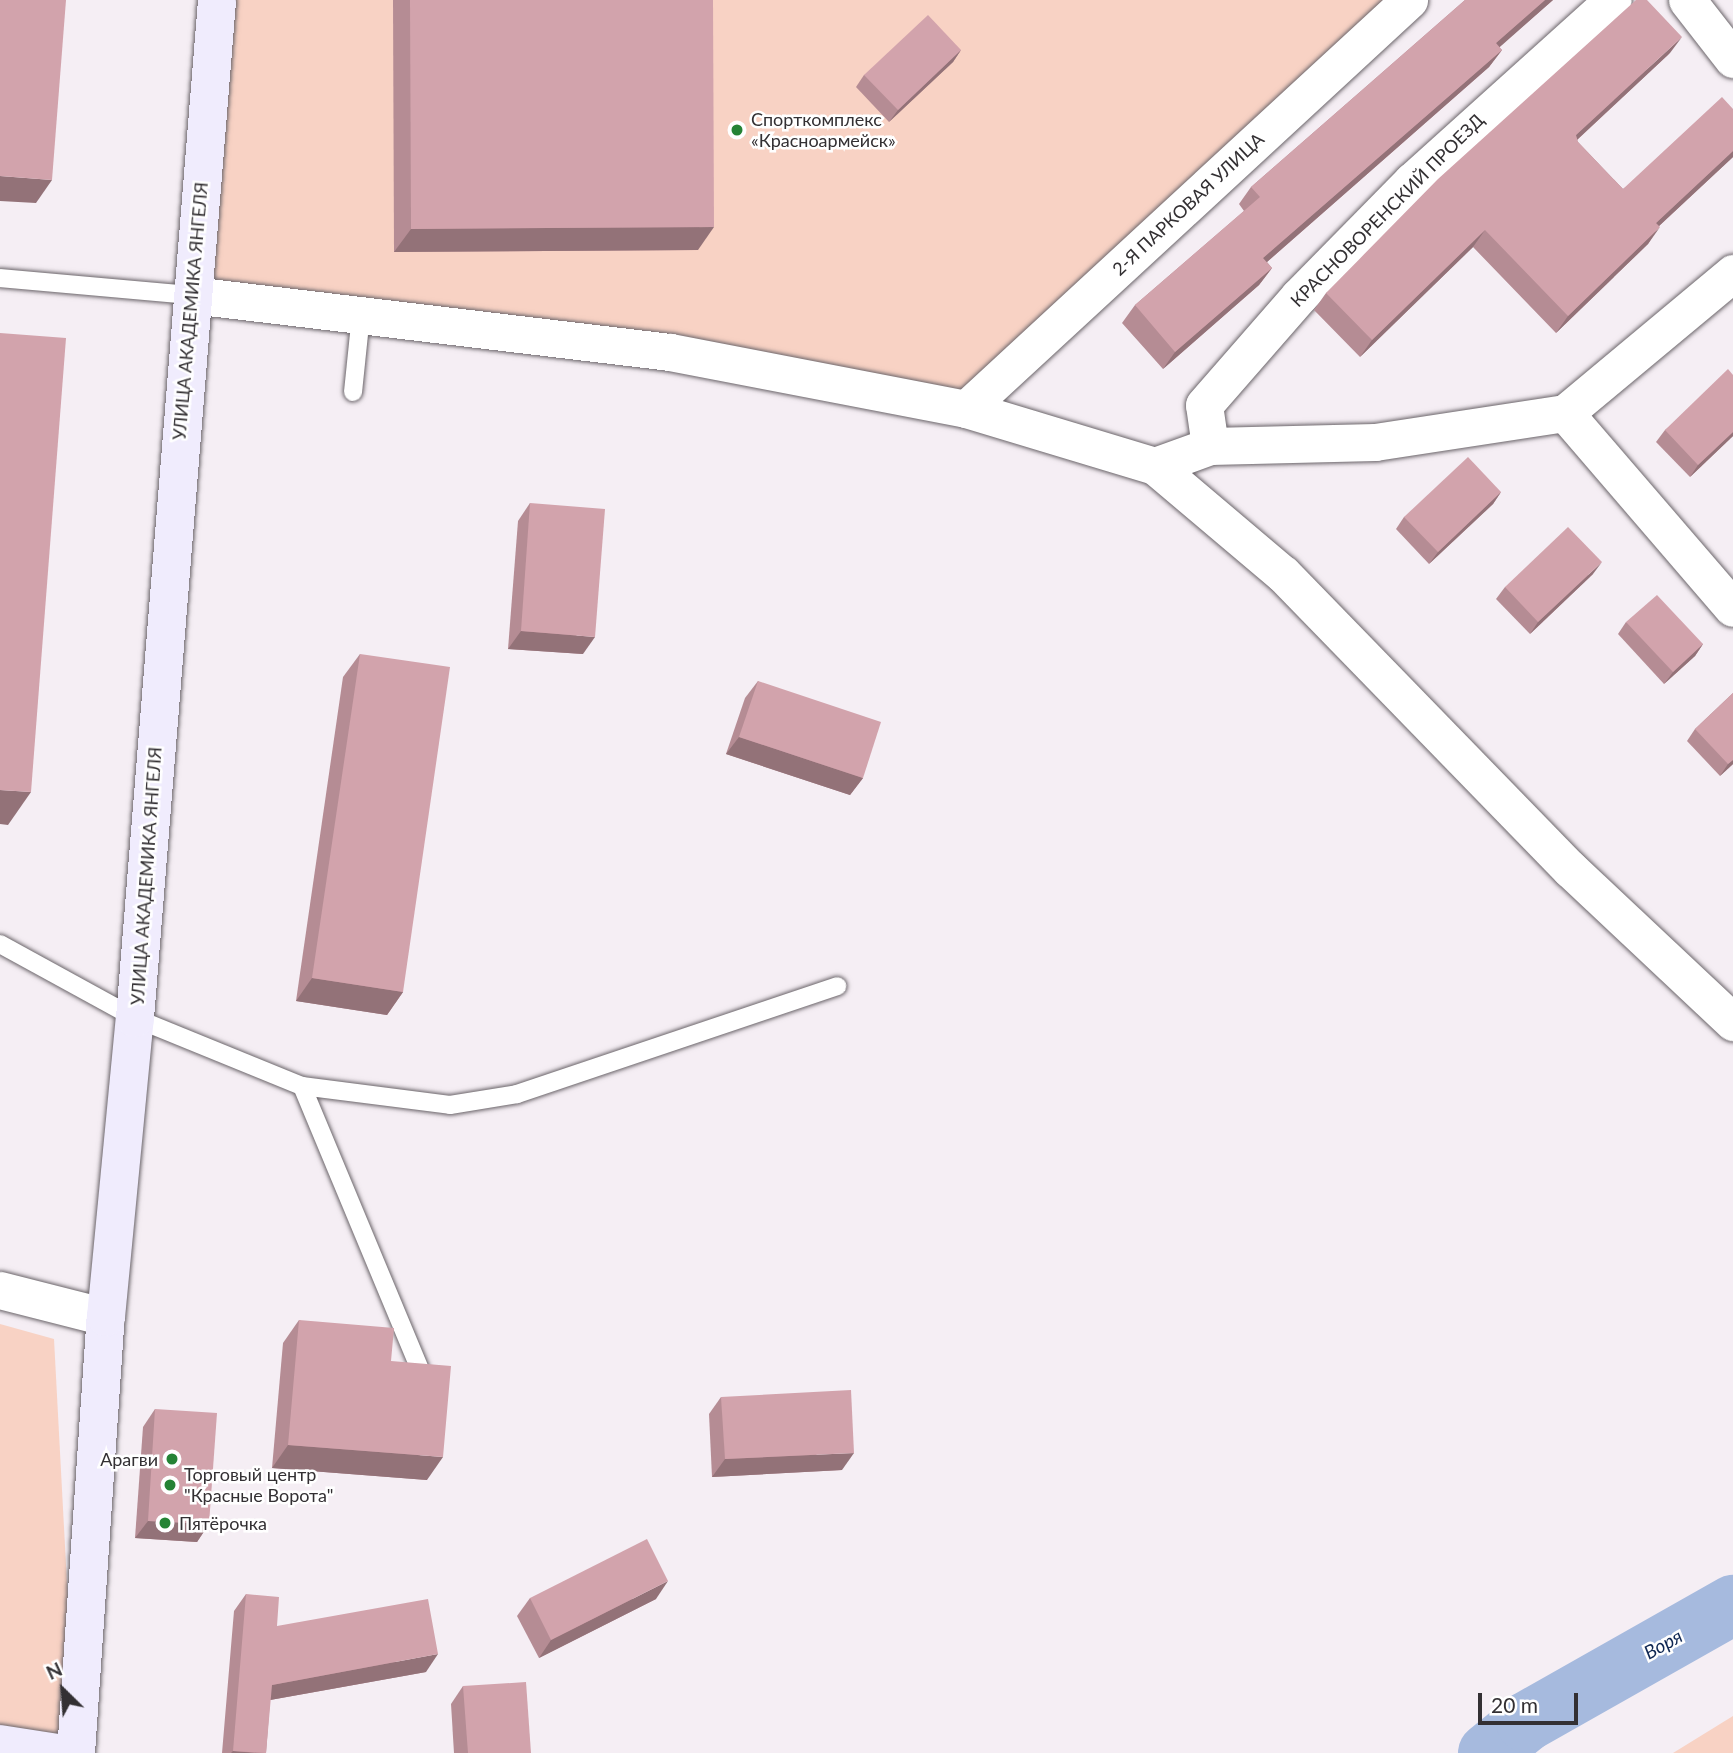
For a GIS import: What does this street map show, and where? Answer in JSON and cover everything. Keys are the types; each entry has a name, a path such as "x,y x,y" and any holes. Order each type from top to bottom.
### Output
{"main road":[{"name":"УЛИЦА АКАДЕМИКА ЯНГЕЛЯ","path":"76,1753 106,1317 135,1018 217,0"},
{"path":"0,1744 58,1753"}],"street":[{"name":"2-Я ПАРКОВАЯ УЛИЦА","path":"966,409 1409,0"},
{"name":"КРАСНОВОРЕНСКИЙ ПРОЕЗД","path":"1210,446 1204,405 1299,296 1412,181 1613,0"},
{"path":"1687,0 1733,59"},
{"path":"1155,466 1210,446 1375,442 1565,413 1733,273"},
{"path":"192,295 670,352 966,409 1155,466 1283,574 1570,869 1733,1023"},
{"path":"1565,413 1733,608"},
{"path":"0,1290 106,1317"}],"lane":[{"path":"0,278 192,295"},
{"path":"353,392 360,315"},
{"path":"0,944 135,1018 302,1086 450,1105 517,1094 837,986"},
{"path":"302,1086 420,1369"}],"shaded area":[{"name":"Спорткомплекс «Красноармейск»","path":"217,0 1409,0 966,409 192,295"},
{"path":"0,1324 54,1339 76,1753 0,1753"},
{"path":"1733,1716 1733,1753 1673,1753"}],"building":[{"path":"0,0 66,0 52,180 0,176"},
{"path":"410,0 713,0 714,227 411,229"},
{"path":"1465,0 1545,0 1496,43 1502,50 1263,258 1272,268 1175,352 1135,305 1260,197 1251,187"},
{"path":"1636,0 1647,0 1682,37 1576,135 1578,142 1623,189 1722,97 1733,109 1733,151 1656,223 1660,227 1568,316 1485,230 1372,340 1326,293 1438,179"},
{"path":"928,15 961,50 898,110 864,75"},
{"path":"0,333 66,338 31,792 0,790"},
{"path":"1728,369 1733,375 1733,432 1698,465 1665,430"},
{"path":"1468,457 1501,492 1438,552 1404,517"},
{"path":"530,503 605,509 595,637 521,631"},
{"path":"1568,527 1602,562 1538,622 1505,587"},
{"path":"1657,595 1703,644 1673,672 1626,622"},
{"path":"360,654 450,667 403,992 312,978"},
{"path":"758,681 881,722 863,778 739,737"},
{"path":"1733,693 1733,760 1728,764 1695,729"},
{"path":"299,1320 394,1328 391,1361 451,1366 443,1457 288,1445"},
{"path":"851,1390 854,1453 725,1459 721,1397"},
{"name":"Торговый центр \"Красные Ворота\"","path":"155,1409 217,1413 209,1524 148,1521"},
{"path":"647,1539 668,1581 551,1640 530,1598"},
{"path":"246,1594 279,1597 277,1626 428,1599 438,1654 272,1685 266,1753 233,1751"},
{"path":"526,1682 531,1753 468,1753 463,1686"}],"waterway":[{"name":"Воря","path":"1488,1753 1526,1722 1733,1605"}],"place":[{"name":"Спорткомплекс «Красноармейск»","path":"737,130"},
{"name":"Арагви","path":"172,1459"},
{"name":"Торговый центр \"Красные Ворота\"","path":"170,1485"},
{"name":"Пятёрочка","path":"165,1523"}]}
